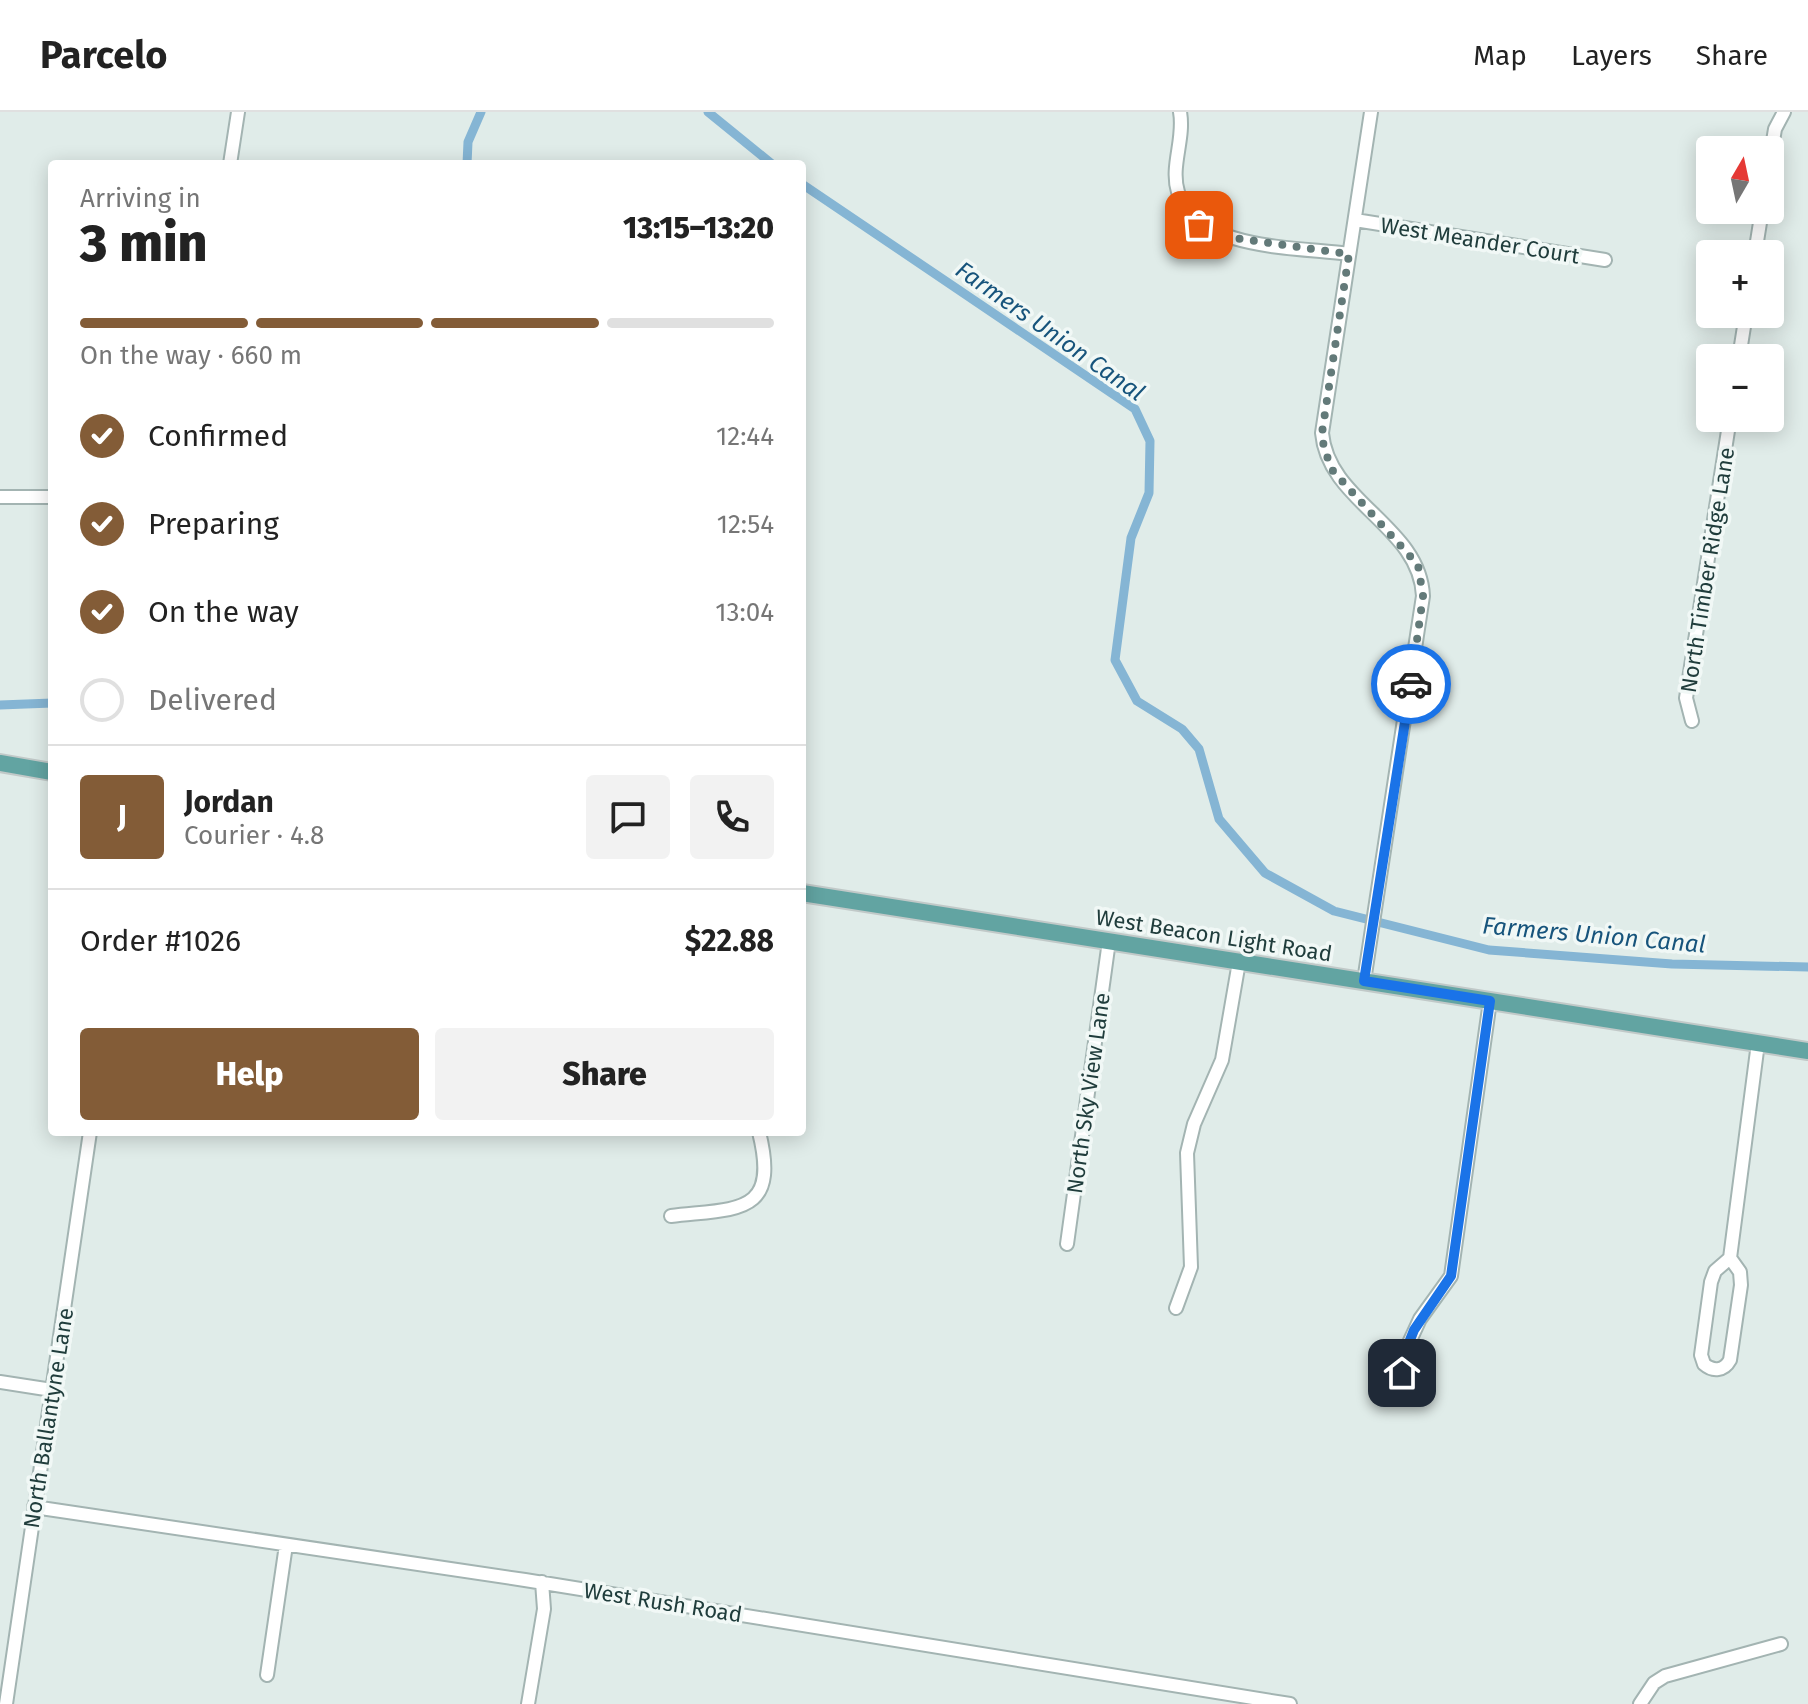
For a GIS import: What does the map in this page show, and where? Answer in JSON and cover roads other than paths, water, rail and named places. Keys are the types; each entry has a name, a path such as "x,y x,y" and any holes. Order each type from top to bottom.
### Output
{"main road":[{"path":"0,763 48,771"},
{"name":"West Beacon Light Road","path":"806,894 1808,1051"}],"street":[{"path":"231,160 238,112"},
{"path":"1180,112 1175,177 1178,193 1199,225 1226,237 1349,254"},
{"path":"1364,981 1423,596 1418,565 1333,471 1324,449 1322,433 1371,112"},
{"path":"1774,136 1784,112"},
{"name":"West Meander Court","path":"1355,220 1605,260"},
{"name":"North Timber Ridge Lane","path":"1692,721 1686,698 1728,432"},
{"path":"0,497 48,497"},
{"name":"North Sky View Lane","path":"1067,1244 1109,941"},
{"path":"1176,1308 1191,1267 1187,1153 1194,1124 1222,1060 1239,962"},
{"path":"1409,1391 1402,1373 1408,1345 1420,1319 1451,1276 1490,1001"},
{"path":"1730,1258 1740,1272 1741,1285 1730,1360 1723,1368 1715,1369 1704,1364 1701,1351 1711,1282 1715,1271 1730,1258 1758,1043"},
{"name":"North Ballantyne Lane","path":"6,1704 89,1136"},
{"path":"671,1216 738,1207 753,1200 764,1185 767,1171 760,1136"},
{"path":"0,1382 52,1390"},
{"name":"West Rush Road","path":"34,1507 542,1582 1290,1704"},
{"path":"267,1675 286,1545"},
{"path":"528,1704 544,1609 542,1582"},
{"path":"1640,1704 1654,1683 1665,1676 1781,1644"}],"waterway":[{"name":"Farmers Union Canal","path":"467,160 468,142 481,112"},
{"name":"Farmers Union Canal","path":"708,112 767,160"},
{"name":"Farmers Union Canal","path":"806,187 1135,409 1150,441 1149,493 1131,538 1115,660 1137,701 1182,729 1199,749 1219,819 1265,873 1334,911 1489,950 1672,964 1808,967"},
{"name":"Farmers Union Canal","path":"0,705 48,703"}]}
